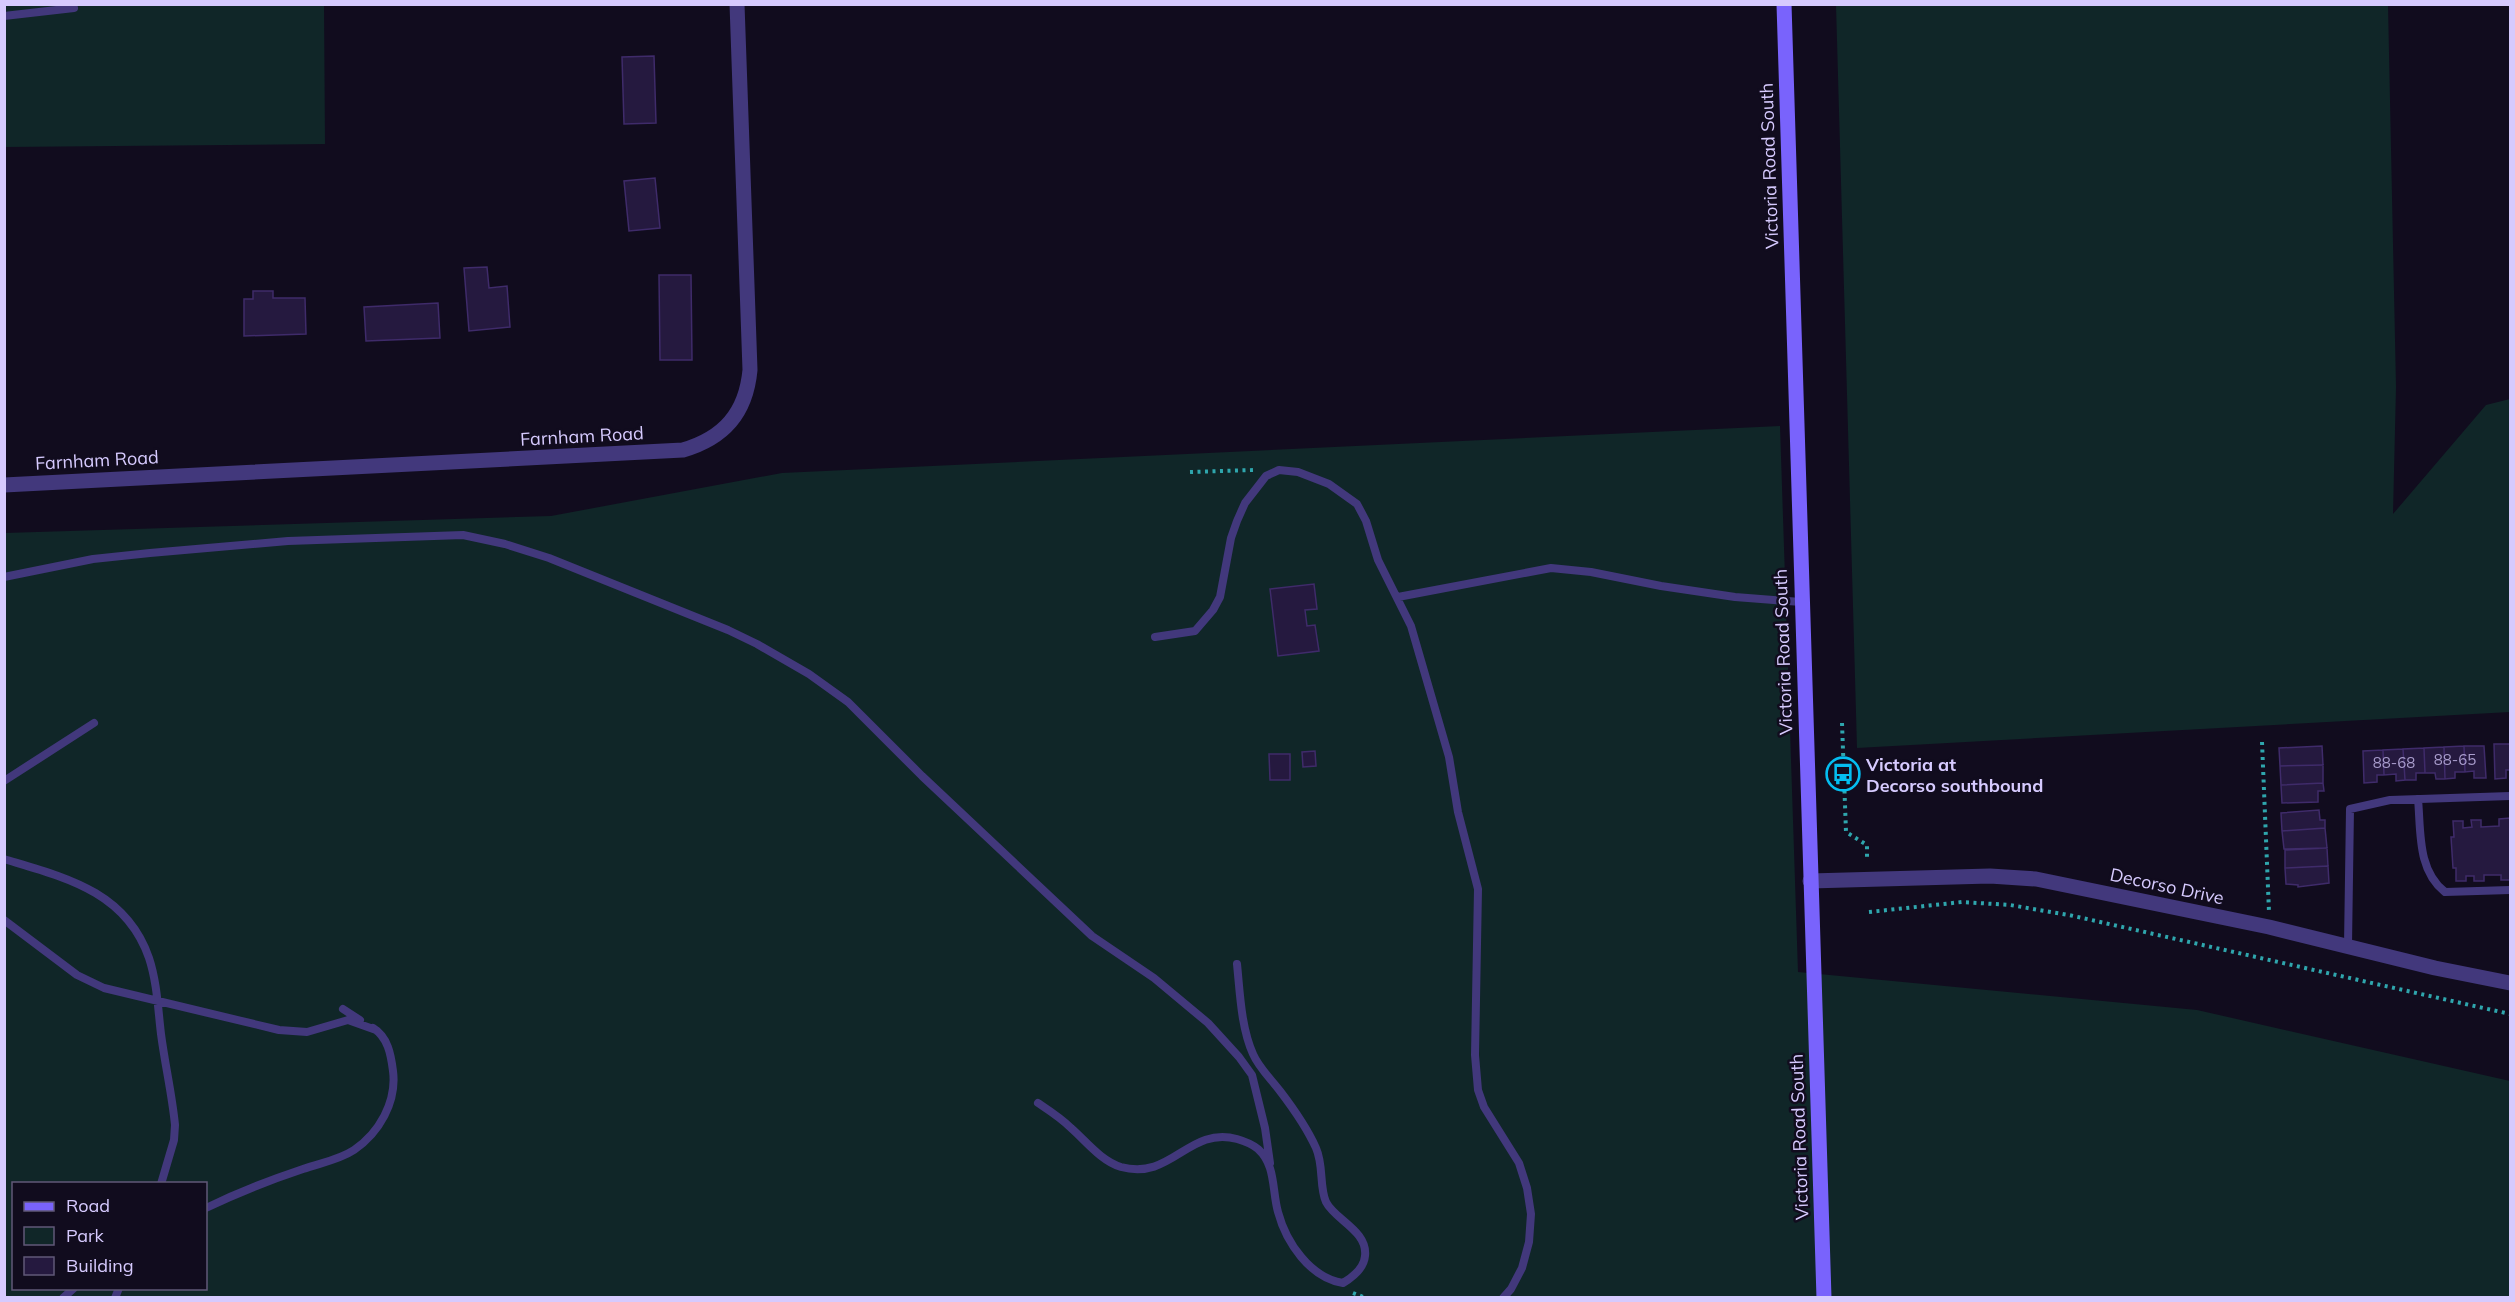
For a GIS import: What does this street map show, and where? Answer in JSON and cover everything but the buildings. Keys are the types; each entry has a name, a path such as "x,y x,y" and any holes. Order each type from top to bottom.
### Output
{"main road":[{"name":"Victoria Road South","path":"1784,4 1824,1298"}],"street":[{"name":"Farnham Road","path":"4,484 683,450 702,444 718,435 731,422 748,391 750,370 737,4"},
{"name":"Decorso Drive","path":"1810,881 1990,876 2036,879 2269,927 2435,968 2511,983"}],"lane":[{"path":"4,16 74,8 73,4"},
{"path":"1155,638 1195,631 1214,610 1223,584 1231,538 1245,503 1266,476 1279,470 1311,476 1347,494 1357,504 1366,521 1378,560 1411,626 1449,757 1458,812 1478,889 1475,1055 1478,1090 1484,1107 1519,1163 1527,1188 1531,1214 1529,1242 1522,1268 1511,1289 1503,1298"},
{"path":"4,578 93,559 150,553 288,541 463,536 505,544 549,558 728,630 757,644 809,674 848,702 1077,922 1113,951 1163,984 1208,1023 1252,1075 1265,1128 1269,1163 1282,1227 1307,1264 1324,1277 1343,1283 1360,1269 1365,1255 1363,1243 1354,1230 1330,1208 1324,1194 1323,1173 1316,1148 1253,1054 1242,1006 1237,964"},
{"path":"1398,597 1551,568 1591,572 1661,586 1735,597 1801,602"},
{"path":"4,781 94,723"},
{"path":"2348,945 2350,810 2390,800 2511,796"},
{"path":"2418,799 2425,864 2435,884 2445,892 2511,890"},
{"path":"4,859 72,880 89,888 120,911 143,943 150,960 175,1125 174,1140 162,1182"},
{"path":"4,920 77,975 104,988 279,1030 308,1032 348,1020 376,1030"},
{"path":"207,1209 274,1179 334,1160 355,1150 370,1135 388,1108 394,1081 389,1052 385,1039 376,1030 343,1009"},
{"path":"1038,1103 1059,1117 1090,1147 1121,1167 1149,1168 1162,1165 1205,1138 1220,1137 1249,1143 1258,1148 1269,1163"}],"path":[{"path":"1190,472 1279,470"},
{"path":"1842,723 1846,832 1867,845 1867,861"},
{"path":"2262,741 2269,927"},
{"path":"1869,912 1962,902 2010,905 2069,915 2511,1014"}],"green space":[{"path":"4,5 324,5 325,144 5,147"},
{"path":"1836,5 2388,5 2396,387 2393,514 2486,405 2510,399 2510,712 1857,748"},
{"path":"1780,426 1798,972 2197,1010 2510,1081 2510,1297 5,1297 5,533 551,516 782,473"}],"place":[{"name":"Victoria at Decorso southbound","path":"1843,774"}]}
